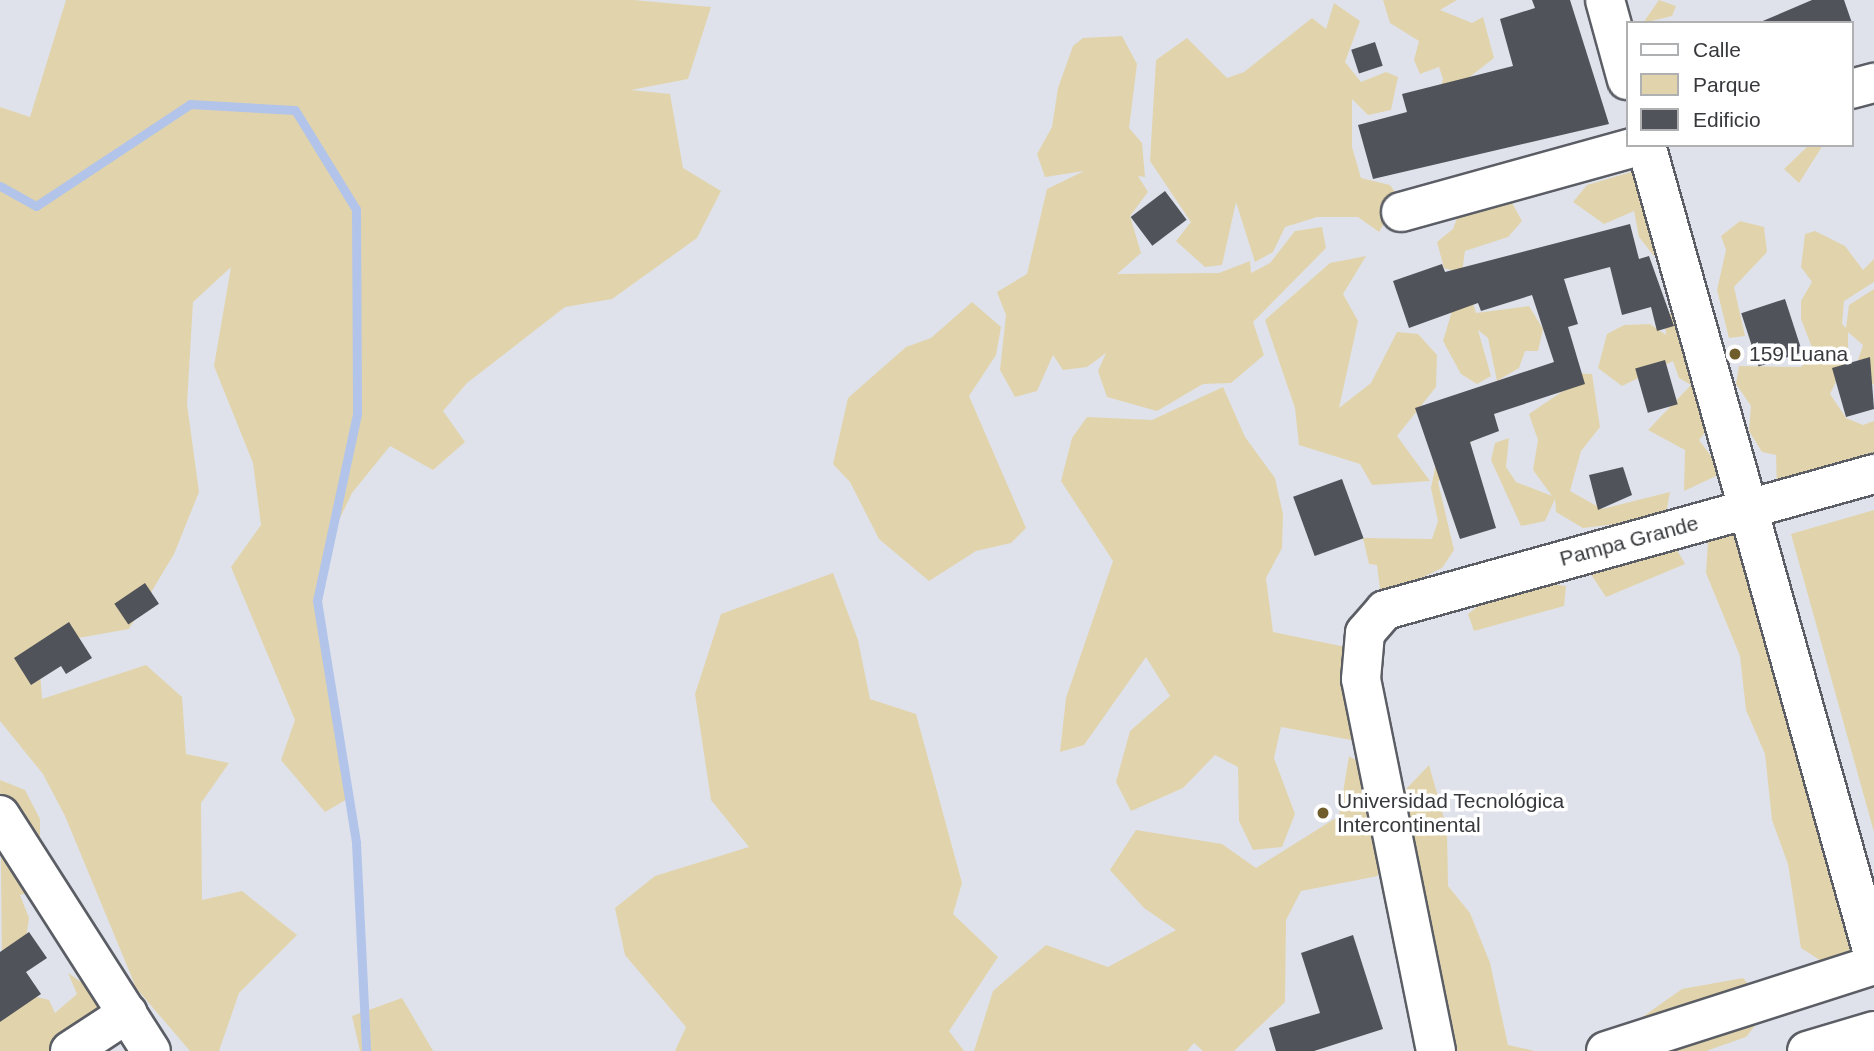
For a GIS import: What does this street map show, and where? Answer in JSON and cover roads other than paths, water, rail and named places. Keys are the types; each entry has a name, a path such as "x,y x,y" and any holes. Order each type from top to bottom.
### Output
{"street":[{"path":"1605,0 1626,76"},
{"path":"1853,88 1874,83"},
{"path":"1401,212 1637,147"},
{"path":"1645,147 1874,957"},
{"name":"Pampa Grande","path":"1436,1051 1358,655 1365,633 1385,610 1874,474"},
{"path":"0,815 151,1051"},
{"path":"1606,1051 1874,965"},
{"path":"70,1051 128,1013"},
{"path":"1807,1051 1874,1031"}],"waterway":[{"path":"0,186 36,206 190,104 295,110 356,209 357,414 317,601 356,843 366,1051"}],"place":[{"name":"159 Luana","path":"1735,354"},
{"name":"Universidad Tecnológica Intercontinental","path":"1323,813"}]}
